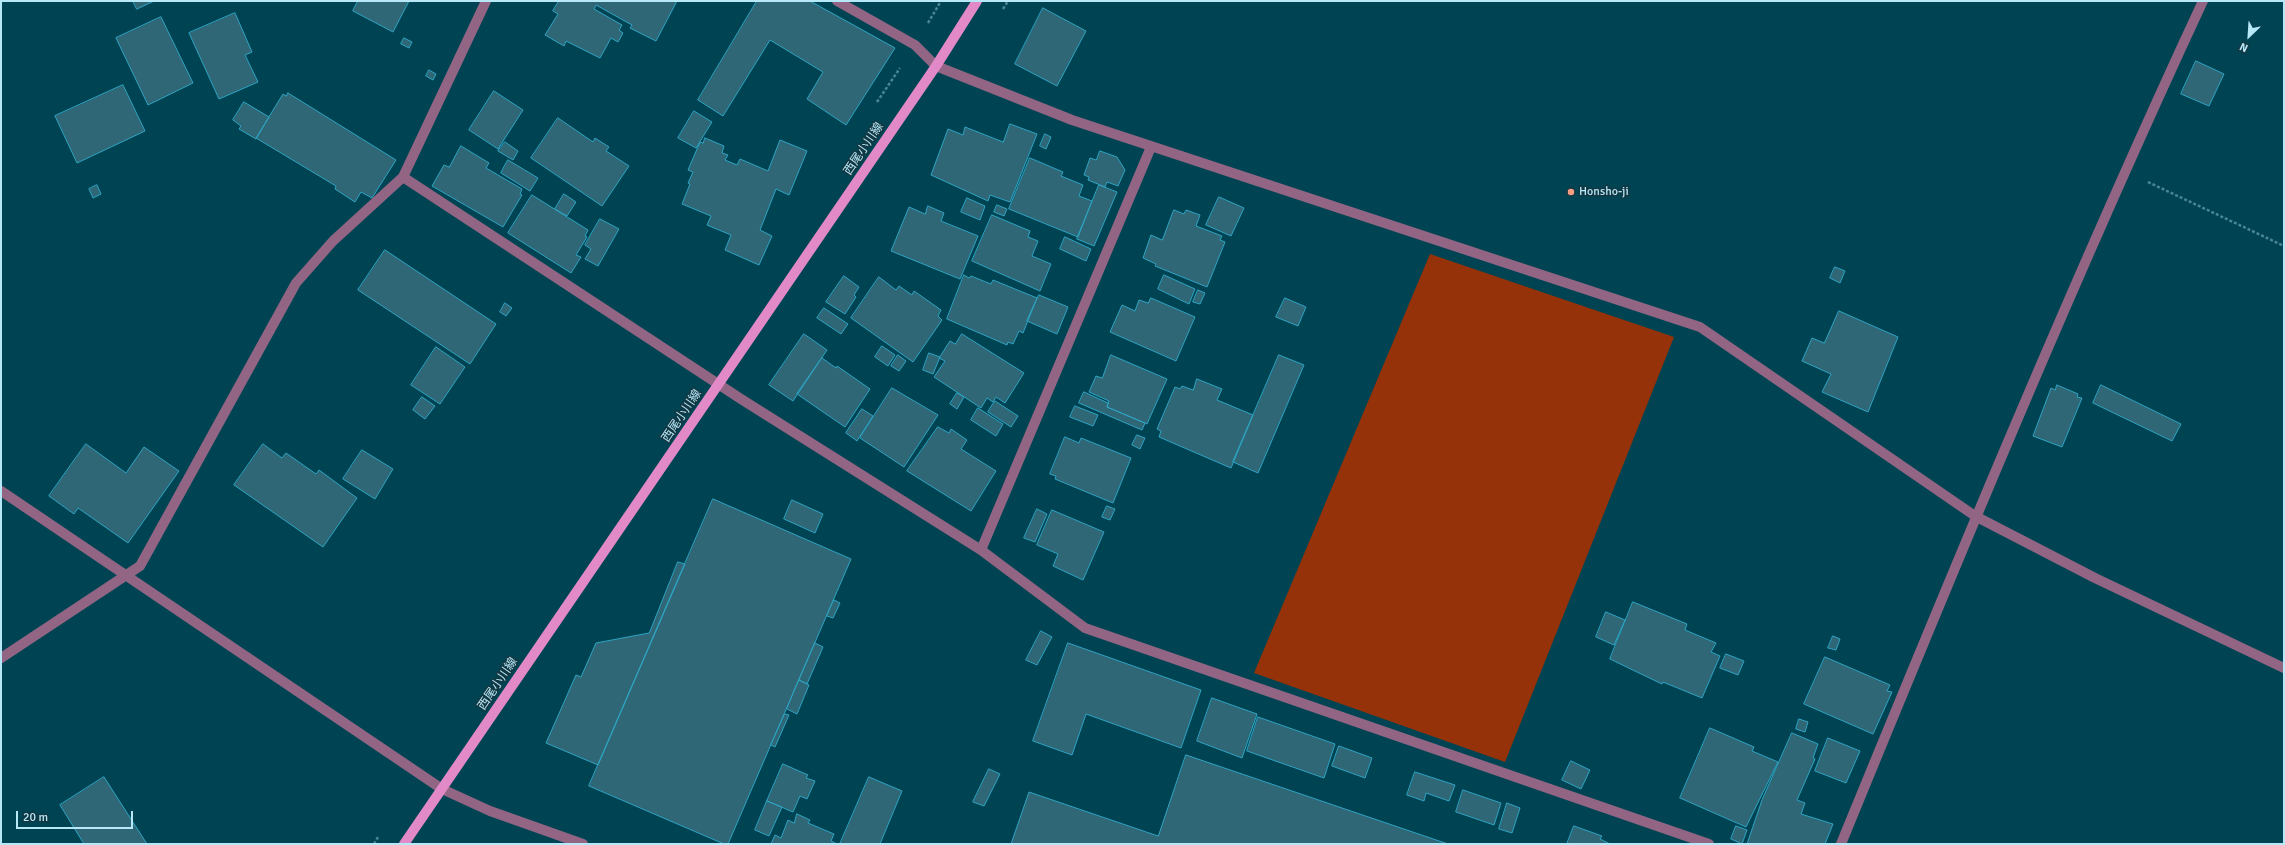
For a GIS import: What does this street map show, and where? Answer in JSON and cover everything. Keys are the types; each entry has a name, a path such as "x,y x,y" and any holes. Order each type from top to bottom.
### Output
{"main road":[{"name":"西尾小川線","path":"404,844 720,384 936,66 977,1"}],"street":[{"path":"1,658 126,577 140,566 296,283 333,241 403,177 486,1"},
{"path":"837,1 915,45 936,66 1072,120 1700,327 1975,516 2095,578 2284,668"},
{"path":"1841,844 1975,516 2124,171 2203,1"},
{"path":"982,550 1151,147"},
{"path":"403,177 720,384 982,550 1085,628 1709,844"},
{"path":"1,490 126,577 442,789 490,811 583,844"}],"path":[{"path":"2124,171 2284,246"}],"shaded area":[{"path":"1430,254 1674,337 1505,762 1254,673"}],"building":[{"path":"133,1 154,1 137,9"},
{"path":"358,1 409,1 393,32 353,11"},
{"path":"559,1 677,1 656,41 630,28 632,25 596,5 594,9 622,25 619,30 623,33 618,42 611,38 600,58 566,41 564,46 545,35 558,14 553,11"},
{"path":"757,1 810,1 895,48 846,125 807,99 823,72 770,40 723,116 698,100"},
{"path":"1043,8 1086,31 1057,86 1015,64"},
{"path":"235,13 252,52 245,55 258,82 219,99 189,33"},
{"path":"161,17 193,83 148,105 116,38"},
{"path":"404,38 412,42 409,48 401,44"},
{"path":"2196,61 2224,74 2209,106 2181,94"},
{"path":"429,70 436,74 433,80 426,76"},
{"path":"123,85 145,131 77,163 55,116"},
{"path":"494,91 523,110 498,149 469,130"},
{"path":"288,93 396,160 372,198 361,192 355,202 335,189 336,186 256,138 283,94 286,96"},
{"path":"244,102 269,117 256,139 239,129 241,126 233,120"},
{"path":"694,111 712,122 696,148 678,138"},
{"path":"558,118 593,142 595,138 609,147 606,151 629,166 602,206 531,158"},
{"path":"1010,124 1037,134 1010,202 990,195 988,201 931,175 948,129 963,135 965,127 1003,142"},
{"path":"1045,134 1051,137 1046,149 1040,146"},
{"path":"705,138 724,146 722,153 728,155 725,160 737,165 740,159 768,171 780,140 807,151 789,195 776,189 760,230 772,236 759,265 725,250 731,235 707,225 711,216 682,204 693,172 688,170 700,142 703,143"},
{"path":"505,142 518,151 513,160 498,151"},
{"path":"461,146 489,163 486,168 522,189 520,194 522,195 503,227 432,186 444,165 449,167"},
{"path":"1100,151 1117,157 1125,170 1118,186 1107,182 1105,187 1088,180 1089,177 1084,175 1090,158 1096,160"},
{"path":"1030,158 1063,172 1061,176 1083,185 1079,196 1092,201 1078,237 1009,209"},
{"path":"508,160 538,178 530,191 501,173"},
{"path":"97,185 101,194 93,198 89,189"},
{"path":"1099,185 1117,192 1094,246 1077,239"},
{"path":"564,194 576,202 567,216 555,209"},
{"path":"532,195 588,230 585,236 587,237 576,255 581,257 571,273 508,233"},
{"path":"1219,197 1244,208 1231,236 1206,225"},
{"path":"967,198 985,206 980,220 961,212"},
{"path":"997,205 1007,209 1004,216 994,212"},
{"path":"928,206 944,213 941,221 978,236 960,279 891,251 909,207 925,214"},
{"path":"1174,210 1184,214 1186,210 1200,215 1196,226 1222,236 1220,240 1225,242 1207,287 1155,266 1156,264 1143,258 1151,235 1162,240"},
{"path":"992,215 1030,231 1028,237 1038,241 1032,256 1051,264 1040,291 972,261"},
{"path":"600,219 619,229 598,266 585,259 591,249 585,245"},
{"path":"1065,237 1091,249 1086,261 1060,249"},
{"path":"385,250 496,324 470,364 358,290"},
{"path":"1835,267 1845,271 1840,283 1830,278"},
{"path":"964,275 969,278 971,276 991,284 993,280 1037,298 1023,333 1019,331 1013,344 1008,342 1007,345 947,319"},
{"path":"1164,275 1195,289 1189,304 1158,289"},
{"path":"844,276 859,287 854,295 856,297 845,314 826,302"},
{"path":"879,277 896,290 899,286 912,295 914,291 941,310 938,316 942,320 913,362 851,318"},
{"path":"1198,290 1205,293 1200,304 1193,302"},
{"path":"1039,295 1068,307 1057,334 1027,321"},
{"path":"1151,298 1195,317 1176,361 1110,332 1122,305 1135,311 1139,300 1148,303"},
{"path":"1285,298 1306,307 1298,326 1276,317"},
{"path":"505,303 512,308 506,316 500,312"},
{"path":"824,308 848,324 841,334 817,318"},
{"path":"1839,311 1898,337 1868,412 1822,392 1831,374 1802,361 1812,338 1824,343"},
{"path":"804,334 827,350 793,401 769,385"},
{"path":"962,334 1024,373 1005,403 996,397 993,402 987,398 981,408 934,377 945,361 939,358 950,341 955,344"},
{"path":"882,346 895,355 888,366 875,357"},
{"path":"436,347 465,367 440,404 411,385"},
{"path":"929,353 940,357 933,374 923,370"},
{"path":"898,355 906,361 899,371 891,366"},
{"path":"1111,355 1167,379 1147,424 1107,407 1109,401 1089,392 1096,376 1102,378"},
{"path":"1279,355 1304,365 1258,473 1233,462"},
{"path":"822,358 836,368 837,366 870,389 845,427 797,394"},
{"path":"1197,379 1222,389 1217,400 1253,415 1231,468 1159,437 1161,431 1157,429 1175,387 1180,389 1182,386 1193,390"},
{"path":"2057,385 2078,394 2077,397 2082,398 2062,447 2033,436 2051,388 2055,390"},
{"path":"2101,385 2181,424 2172,441 2093,403"},
{"path":"892,388 938,415 904,467 860,438"},
{"path":"1084,392 1108,403 1107,407 1145,423 1142,430 1079,403"},
{"path":"957,393 964,397 957,409 950,404"},
{"path":"422,397 435,406 425,419 413,410"},
{"path":"995,401 1018,416 1011,427 988,412"},
{"path":"1075,406 1098,415 1093,426 1070,417"},
{"path":"978,408 1003,424 996,436 971,420"},
{"path":"862,409 873,416 857,441 846,433"},
{"path":"938,427 949,433 951,429 967,440 961,449 996,471 971,511 907,471"},
{"path":"1137,435 1145,438 1140,449 1132,445"},
{"path":"1065,437 1079,443 1081,438 1131,458 1113,503 1055,479 1056,476 1050,474"},
{"path":"86,444 126,473 144,447 179,471 128,543 78,508 74,514 49,496"},
{"path":"263,444 282,458 286,453 316,474 319,470 357,498 323,547 234,485"},
{"path":"362,450 393,469 375,499 343,479"},
{"path":"713,499 851,559 728,844 724,844 589,786"},
{"path":"792,500 823,514 815,533 784,519"},
{"path":"1107,506 1115,509 1110,520 1102,517"},
{"path":"1037,509 1047,514 1035,542 1024,538"},
{"path":"1052,510 1104,532 1083,580 1053,566 1058,554 1037,545"},
{"path":"678,562 685,564 598,765 546,743 576,675 581,677 596,643 649,633"},
{"path":"834,600 840,603 833,618 827,616"},
{"path":"1633,602 1687,624 1685,630 1716,643 1711,652 1720,656 1702,698 1663,682 1662,684 1610,659"},
{"path":"1606,612 1625,620 1614,645 1596,637"},
{"path":"1041,631 1052,637 1037,665 1026,660"},
{"path":"1833,636 1840,639 1836,650 1828,648"},
{"path":"815,643 823,647 807,684 799,680"},
{"path":"1068,643 1201,690 1181,748 1086,714 1072,755 1033,741"},
{"path":"1726,654 1744,661 1738,675 1720,668"},
{"path":"1825,657 1890,685 1887,691 1892,692 1873,734 1804,704"},
{"path":"799,680 809,685 797,714 787,709"},
{"path":"1212,698 1257,714 1242,758 1197,741"},
{"path":"785,714 789,715 775,747 771,745"},
{"path":"1258,717 1335,744 1324,778 1247,751"},
{"path":"1799,719 1808,722 1805,732 1796,729"},
{"path":"1710,728 1754,747 1752,751 1778,762 1746,827 1680,798"},
{"path":"1792,733 1818,744 1813,758 1815,759 1797,800 1805,803 1801,814 1833,824 1825,844 1747,844 1762,800"},
{"path":"1828,738 1860,751 1846,783 1815,771"},
{"path":"1339,746 1372,758 1365,778 1332,766"},
{"path":"1186,755 1448,844 1011,844 1029,792 1158,836"},
{"path":"1571,761 1590,770 1581,789 1562,780"},
{"path":"783,764 808,775 806,778 815,781 807,799 800,796 793,812 767,801"},
{"path":"989,769 1000,774 984,806 973,802"},
{"path":"1415,772 1455,785 1449,801 1426,793 1424,801 1407,795"},
{"path":"104,777 147,844 84,844 60,805"},
{"path":"869,777 902,791 880,844 840,844"},
{"path":"1463,790 1501,803 1494,825 1456,812"},
{"path":"767,801 782,807 769,836 755,830"},
{"path":"1507,803 1520,808 1512,833 1499,829"},
{"path":"797,814 810,820 808,823 834,834 831,841 837,844 771,844 775,835 781,838 788,820 794,823"},
{"path":"1574,826 1602,836 1600,839 1610,844 1567,844"},
{"path":"1736,826 1747,830 1742,844 1731,839"}],"place":[{"name":"Honsho-ji","path":"1571,192"}]}
